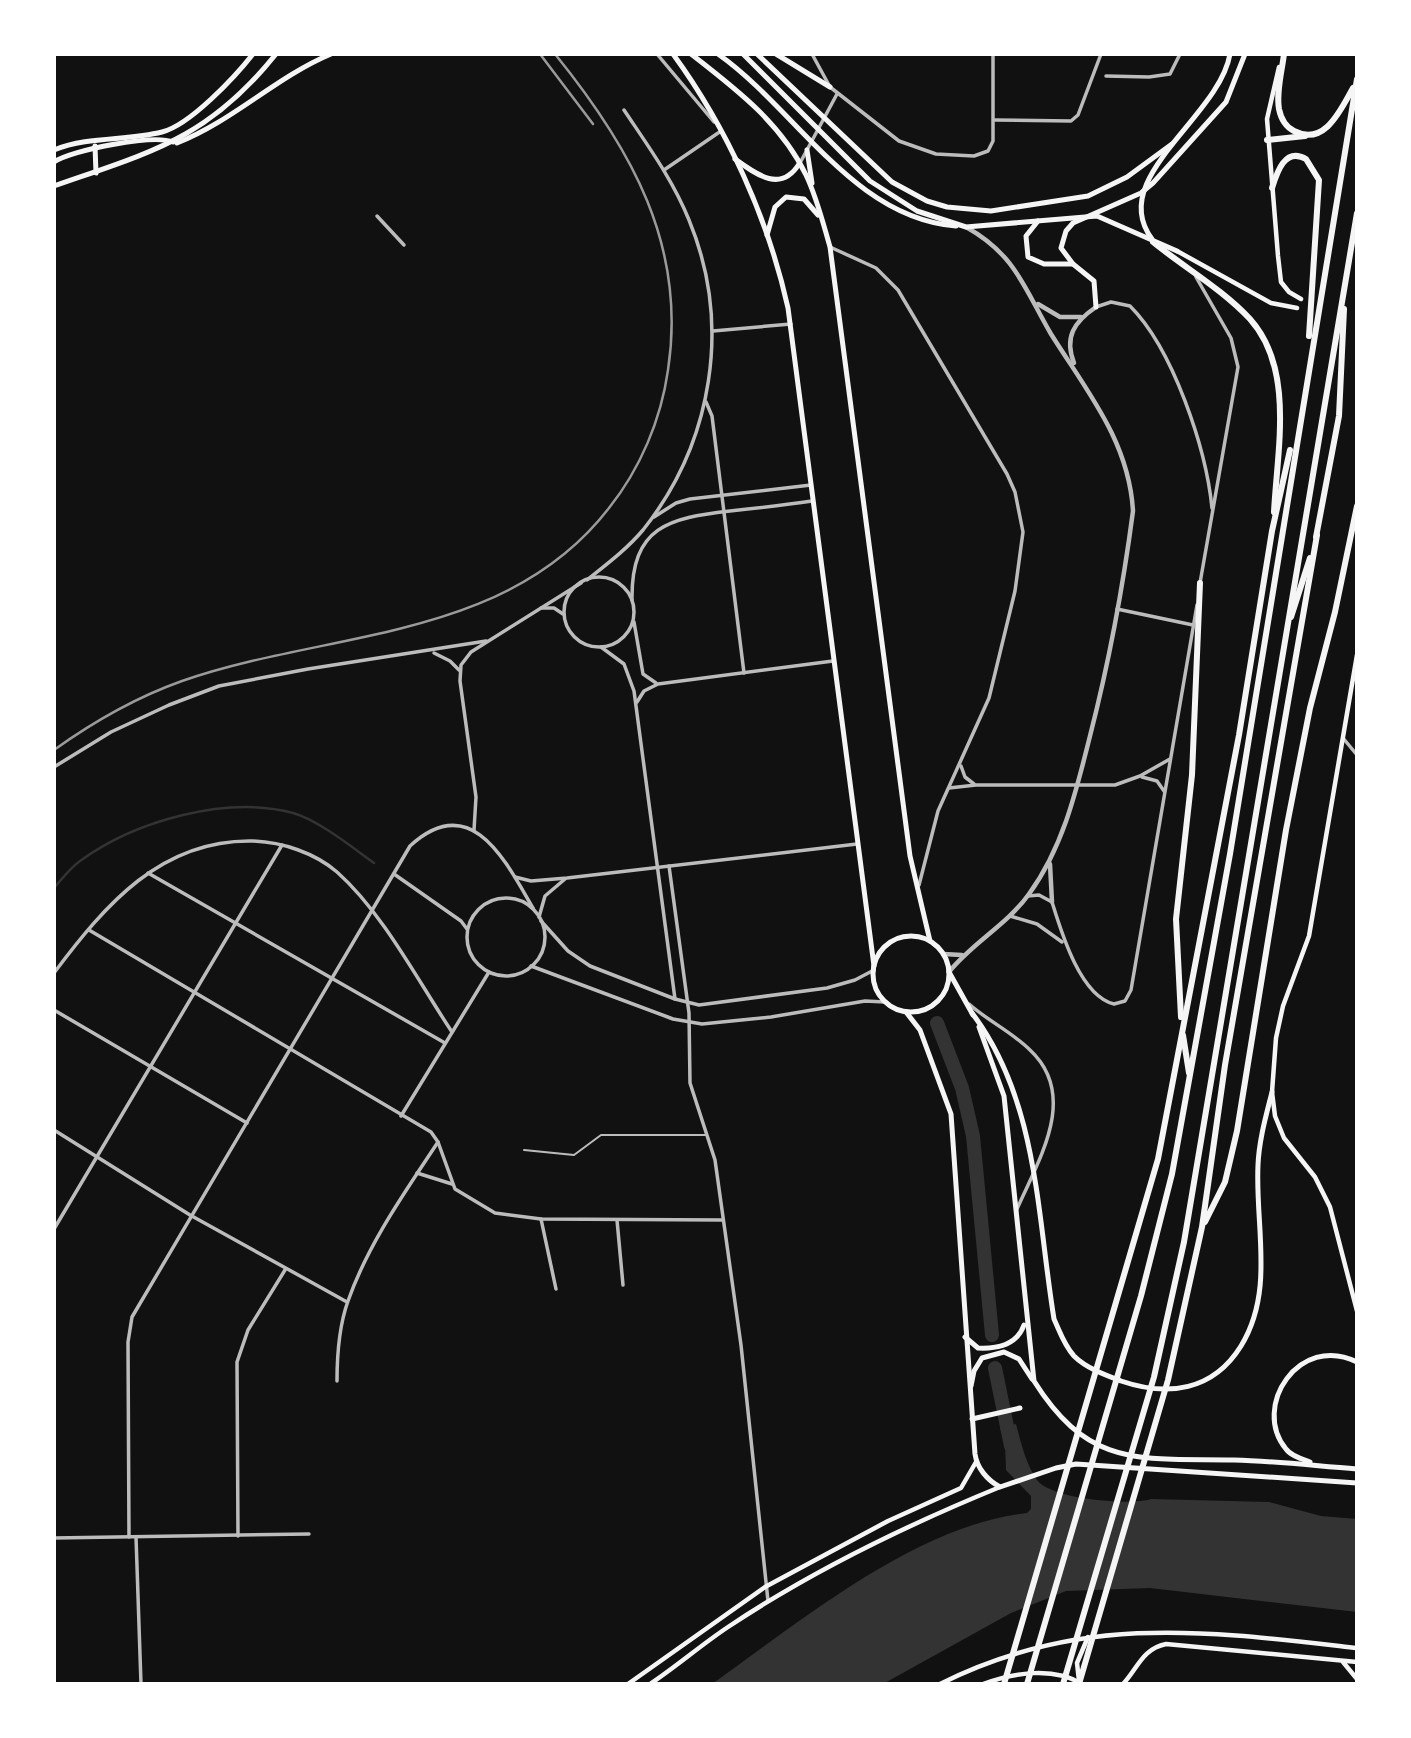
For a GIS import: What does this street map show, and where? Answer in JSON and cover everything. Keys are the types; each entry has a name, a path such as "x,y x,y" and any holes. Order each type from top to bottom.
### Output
{"highway":[{"path":"1283,54 1279,109 1290,129 1310,135"},
{"path":"1267,140 1310,135 1332,124 1356,81"},
{"path":"1027,1684 1141,1296 1172,1174 1230,854 1356,81"},
{"path":"1004,1684 1158,1159 1239,735 1272,531 1305,384 1319,180 1311,163 1301,156 1295,156 1284,160 1277,170 1272,188"},
{"path":"1063,1684 1154,1377 1187,1229 1283,642 1357,213"},
{"path":"1153,242 1196,277 1224,295 1251,320 1264,339 1280,400 1271,594"},
{"path":"1080,1683 1168,1380 1202,1227 1225,1065 1339,416 1346,278"},
{"path":"1202,1227 1225,1182 1237,1131 1286,831 1310,708 1335,612 1357,506"},
{"path":"1283,642 1317,535"},
{"path":"1189,1078 1182,1027 1176,919 1192,775 1200,583"}],"main road":[{"path":"54,150 85,141 163,132 176,125 232,78 253,54"},
{"path":"155,152 226,107 276,54"},
{"path":"54,186 155,152 211,128 296,72 331,54"},
{"path":"673,54 699,90 721,131 767,237 783,284 791,324 876,989 885,1002 906,1012 920,1030 951,1114 976,1462 991,1482 1003,1486"},
{"path":"691,54 769,121 799,164 814,193"},
{"path":"718,54 742,71 831,160 893,209 922,221 966,227 1086,216 1109,219 1177,251 1271,303 1297,308"},
{"path":"743,54 870,181 902,204 966,227"},
{"path":"757,54 892,182 927,201 981,211 1055,203 1106,189 1172,144"},
{"path":"776,54 830,87"},
{"path":"1153,242 1141,225 1141,193 1172,144 1211,99 1222,79 1230,54"},
{"path":"1096,307 1094,281 1073,264 1061,248 1062,240 1073,223 1141,193 1226,102 1245,54"},
{"path":"1283,54 1269,103 1267,140 1281,282 1289,292 1301,299"},
{"path":"54,162 71,153 96,146 162,139 173,142"},
{"path":"85,141 96,146"},
{"path":"96,146 96,173"},
{"path":"807,150 814,193 830,247 917,894 930,941"},
{"path":"733,158 761,177 774,180 788,177 799,164"},
{"path":"767,237 775,207 790,196 808,201 822,221"},
{"path":"1038,221 1026,236 1028,257 1044,264 1073,264"},
{"path":"972,1013 991,1041 1020,1108 1033,1172 1054,1319 1063,1341 1075,1357 1109,1377 1145,1388 1169,1391 1201,1384 1229,1364 1255,1319 1260,1299 1262,1279 1258,1163 1272,1092 1276,1038 1283,1006 1309,936 1357,655"},
{"path":"874,968 883,949 894,941 912,936 930,941 943,954 949,972 967,1002 990,1052 1004,1096 1034,1381"},
{"path":"906,1012 924,1010 935,1004 946,990 949,972"},
{"path":"1272,1092 1275,1116 1284,1138 1315,1177 1330,1207 1351,1298 1357,1311"},
{"path":"1351,1298 1357,1303"},
{"path":"965,1337 978,1348 1008,1344 1023,1329 1026,1317"},
{"path":"970,1393 974,1371 987,1355 1004,1352 1014,1354 1060,1416 1090,1441 1110,1452 1134,1459 1312,1464 1357,1469"},
{"path":"1312,1464 1285,1449 1279,1433 1276,1409 1282,1387 1295,1368 1316,1355 1337,1356 1357,1362"},
{"path":"972,1419 1020,1408"},
{"path":"628,1684 765,1587 888,1521 961,1488 976,1462"},
{"path":"650,1684 727,1627 895,1533 1003,1486 1043,1472 1076,1464 1357,1483"},
{"path":"940,1684 1002,1657 1111,1633 1187,1632 1357,1648"},
{"path":"982,1684 1030,1673 1080,1683 1077,1662 1088,1637"},
{"path":"1123,1684 1149,1650 1177,1643 1357,1662"},
{"path":"1342,1662 1357,1679"},
{"path":"1128,1684 1131,1674"}],"street":[{"path":"657,54 717,124"},
{"path":"812,54 830,87 837,94 900,141 936,154 974,156 988,151 993,141 995,120 992,55"},
{"path":"995,120 1071,121 1078,115 1101,54"},
{"path":"1106,76 1149,77 1170,74 1180,54"},
{"path":"799,164 837,94"},
{"path":"474,830 476,797 460,671 466,657 486,641 587,580 620,554 650,520 686,462 706,402 713,331 710,292 697,239 664,170 624,110"},
{"path":"664,170 721,131"},
{"path":"377,216 404,245"},
{"path":"949,972 963,955 1010,916 1050,862 1078,783 1106,672 1131,523 1132,496 1110,428 1050,332 1035,300 1005,255 966,227"},
{"path":"830,247 876,268 898,290 1007,474 1021,513 1022,551 989,698 932,829 917,894"},
{"path":"1010,916 1037,924 1063,944 1102,1000 1119,1004 1125,1001 1131,990 1238,367 1231,338 1196,277"},
{"path":"1035,300 1059,317 1082,316 1111,302 1130,306 1155,343 1192,417 1210,483 1213,512"},
{"path":"1078,373 1069,343 1082,316"},
{"path":"713,331 791,324"},
{"path":"706,402 712,416 744,673"},
{"path":"650,520 676,503 811,485"},
{"path":"658,684 648,680 643,674 632,600 636,562 655,532 684,516 812,501"},
{"path":"587,580 600,577 614,580 624,587 632,600"},
{"path":"581,583 568,597 565,616 568,628 577,639 601,647 619,657 627,667 637,708 675,999"},
{"path":"539,609 554,608 565,616"},
{"path":"1117,609 1193,625"},
{"path":"601,647 623,638 634,618"},
{"path":"54,767 111,733 169,705 219,686 486,641"},
{"path":"432,652 450,661 460,671"},
{"path":"637,708 641,694 658,684 833,661"},
{"path":"1343,738 1357,755"},
{"path":"949,788 1078,783 1115,785 1140,776 1170,758"},
{"path":"960,764 965,777 976,785"},
{"path":"1140,776 1157,781 1164,792"},
{"path":"129,1537 128,1329 147,1288 190,1214 292,1049 410,846 431,830 452,826 474,830 494,848 540,919 584,963 687,1003 722,1004 827,988 847,984 874,968"},
{"path":"54,974 89,930 148,873 176,856 213,843 268,842 282,845 334,870 372,912 453,1032"},
{"path":"515,877 531,881 566,878 857,844"},
{"path":"54,1229 196,995 282,845"},
{"path":"1050,862 1052,902 1063,944"},
{"path":"669,866 690,1023 691,1083 715,1160 741,1345 765,1587 769,1602"},
{"path":"148,873 238,921 445,1043"},
{"path":"394,874 461,920 467,929 471,954 489,972 511,975 531,966 543,946 540,919 548,891 566,878"},
{"path":"1027,896 1039,895 1052,902"},
{"path":"467,929 479,908 497,898 513,898 533,908"},
{"path":"89,930 430,1132 438,1142 452,1184"},
{"path":"943,954 963,955"},
{"path":"531,966 690,1023 730,1023 865,1001 885,1002"},
{"path":"401,1116 489,972"},
{"path":"967,1002 1027,1047 1045,1068 1053,1084 1055,1102 1052,1121 1017,1209"},
{"path":"54,1010 247,1122"},
{"path":"54,1130 285,1270 347,1302"},
{"path":"337,1381 339,1345 347,1302 382,1231 438,1142"},
{"path":"417,1173 452,1184 472,1201 495,1213 541,1219 722,1220"},
{"path":"541,1219 556,1289"},
{"path":"617,1220 623,1285"},
{"path":"238,1536 237,1362 248,1330 285,1270"},
{"path":"54,1538 309,1534"},
{"path":"136,1537 141,1684"}],"lane":[{"path":"524,1150 574,1155 601,1135 707,1135"}],"shaded area":[{"path":"1016,1424 1033,1474 1045,1487 1057,1492 1126,1502 1151,1499 1269,1502 1321,1516 1357,1519 1357,1612 1150,1588 1066,1591 1011,1613 883,1684 712,1684 822,1605 902,1556 943,1536 985,1521 1027,1513 1031,1509 1031,1496 1006,1470 1005,1443 1000,1428"}],"waterway":[{"path":"54,888 80,861 127,834 182,815 239,807 267,808 303,817 335,835 374,863"},
{"path":"937,1023 962,1088 973,1136 992,1335"},
{"path":"995,1368 1011,1446"}],"railway":[{"path":"540,54 593,124"},
{"path":"54,750 116,711 182,681 238,664 412,626 467,608 519,584 567,552 620,493 648,443 665,389 672,325 669,282 661,240 629,163 582,89 555,54"}]}
